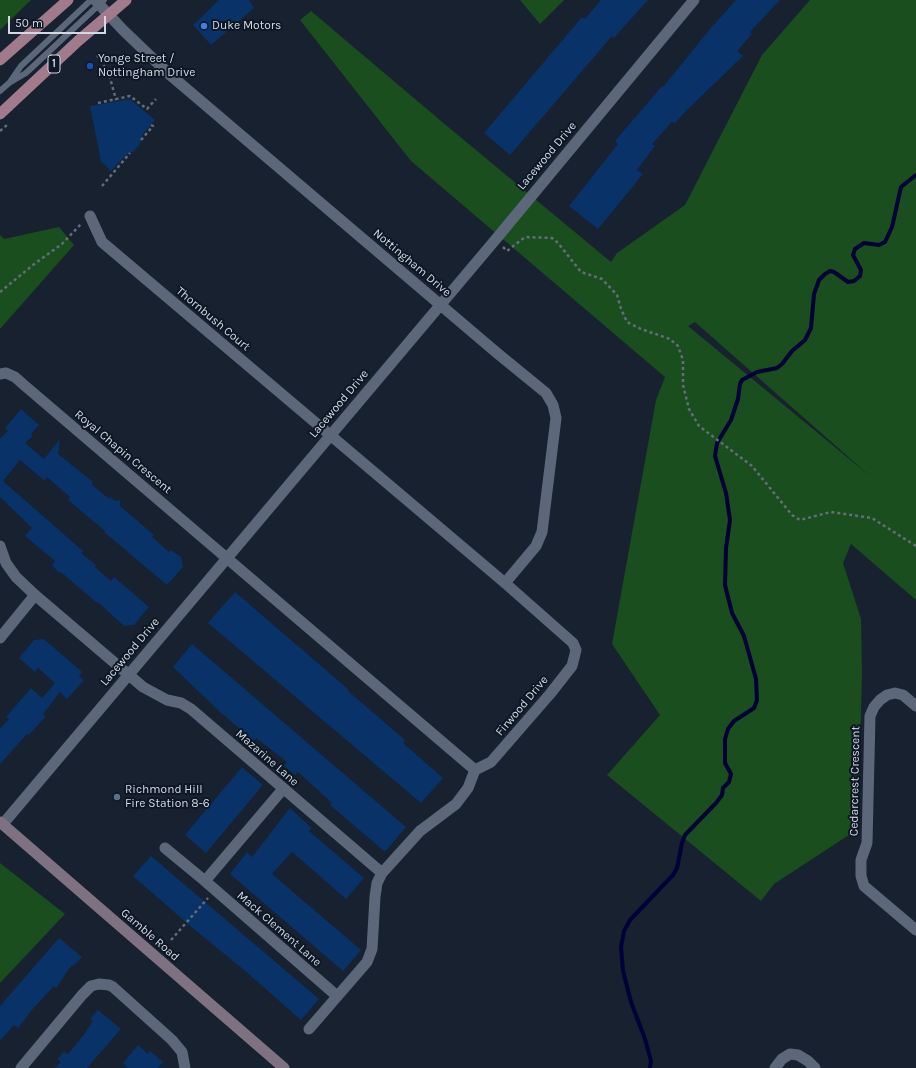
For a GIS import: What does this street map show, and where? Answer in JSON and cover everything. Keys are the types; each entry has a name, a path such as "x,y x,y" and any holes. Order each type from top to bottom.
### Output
{"main road":[{"path":"0,60 68,0"},
{"name":"1","path":"0,114 108,14 126,0"},
{"name":"Gamble Road","path":"1,823 284,1068"}],"street":[{"name":"Lacewood Drive","path":"1,823 129,674 440,304 496,240 694,0"},
{"name":"Nottingham Drive","path":"98,1 108,14 174,78 546,393 553,404 556,418 542,532 536,546 505,583"},
{"name":"Thornbush Court","path":"90,216 102,242 330,436"},
{"name":"Royal Chapin Crescent","path":"0,374 6,373 15,377 227,557"},
{"name":"Firwood Drive","path":"330,436 505,583 573,643 576,650 572,666 550,694 491,762 475,770"},
{"path":"0,546 6,563 35,595 129,674"},
{"path":"227,557 475,770 468,788 456,804 420,831 382,873 377,883 372,949 367,962 309,1029"},
{"path":"0,638 35,595"},
{"name":"Mazarine Lane","path":"129,674 155,694 168,700 181,703 191,709 282,789 382,873"},
{"name":"Cedarcrest Crescent","path":"916,706 903,695 895,693 887,695 880,700 874,707 870,716 867,843 861,860 861,876 864,886 916,930"},
{"path":"205,881 282,789"},
{"name":"Mack Clement Lane","path":"165,848 337,996"},
{"path":"21,1068 91,986 99,984 108,985 113,988 172,1040 182,1052 185,1068"},
{"path":"775,1068 782,1059 790,1054 798,1055 808,1061 815,1068"}],"lane":[{"path":"9,83 26,74 98,1"},
{"path":"0,91 9,83 21,66 98,1"}],"path":[{"path":"97,55 109,74 116,100"},
{"path":"98,103 130,96 146,110 156,99"},
{"path":"141,140 153,126 151,125"},
{"path":"102,186 130,153"},
{"path":"0,292 62,244 90,216"},
{"path":"496,240 507,250 525,237 552,238 558,243 581,272 602,279 617,295 627,322 641,329 670,339 678,346 683,360 683,385 689,409 699,426 752,466 792,515 800,520 831,512 872,518 916,546"},
{"path":"171,940 210,896"}],"green space":[{"path":"0,0 31,0 0,30"},
{"path":"520,0 564,0 540,24"},
{"path":"810,0 916,0 916,600 851,544 843,563 861,619 862,674 858,829 774,884 761,901 607,775 660,715 612,644 656,400 665,377 411,161 300,20 311,11 611,262 617,253 685,205 762,55","holes":["695,322 870,476 688,326"]},
{"path":"59,227 74,245 0,329 0,235 4,239"},
{"path":"0,863 65,914 0,983"}],"building":[{"path":"219,0 249,0 254,8 211,45 193,25"},
{"path":"601,0 648,0 614,38 612,36 510,155 484,133 582,17 585,19"},
{"path":"736,0 780,0 750,32 752,34 737,51 743,56 675,123 672,122 652,144 655,146 637,170 643,174 598,229 569,206 618,144 615,141 662,86 663,87 710,29"},
{"path":"130,99 155,120 143,134 139,145 134,151 126,155 111,171 101,161 90,106"},
{"path":"21,409 39,425 31,434 33,436 25,443 44,459 60,439 58,454 93,482 91,484 108,498 110,497 115,501 120,500 120,506 154,535 152,537 169,552 171,550 181,557 183,567 167,585 68,500 70,497 47,477 45,481 20,460 3,481 83,551 81,553 96,565 95,567 111,581 114,577 149,607 134,625 124,626 98,602 97,603 62,573 58,572 52,565 55,561 25,536 32,528 0,497 0,439 8,431 5,428"},
{"path":"235,592 348,689 347,690 405,740 403,743 443,778 421,803 208,623"},
{"path":"44,639 82,672 79,676 84,680 67,699 60,692 43,714 46,716 29,735 27,734 0,764 0,729 9,719 6,717 31,688 42,698 55,683 38,668 35,672 19,658 34,640"},
{"path":"192,644 406,827 385,852 330,805 332,803 298,772 295,775 284,766 287,762 256,738 254,741 220,712 173,667"},
{"path":"242,767 263,785 206,853 185,835"},
{"path":"290,808 312,828 309,831 364,878 346,899 292,852 272,874 361,950 343,971 230,874 247,852 252,857"},
{"path":"151,856 319,999 301,1020 133,876"},
{"path":"59,938 82,957 73,966 72,965 56,988 54,986 18,1028 14,1025 0,1041 0,1006"},
{"path":"98,1010 121,1029 87,1068 55,1068 61,1062 57,1059 64,1052 68,1054 87,1031 93,1021 90,1019"},
{"path":"138,1045 148,1054 150,1051 163,1062 158,1068 128,1068 123,1063"}],"waterway":[{"path":"650,1068 651,1061 645,1039 631,1002 623,971 621,947 624,931 630,920 673,875 677,868 685,835 722,795 723,788 729,782 731,774 725,763 725,739 728,729 734,721 754,708 757,700 756,679 744,636 732,613 725,585 726,548 730,520 726,493 715,456 717,443 731,420 742,380 757,372 777,368 792,351 805,340 811,328 814,294 819,280 825,274 830,271 834,272 848,282 854,281 860,276 861,270 853,255 855,249 864,243 879,245 885,242 892,227 901,187 916,175"}],"place":[{"name":"Duke Motors","path":"204,26"},
{"name":"Yonge Street / Nottingham Drive","path":"90,66"},
{"name":"Richmond Hill Fire Station 8-6","path":"117,797"}]}
